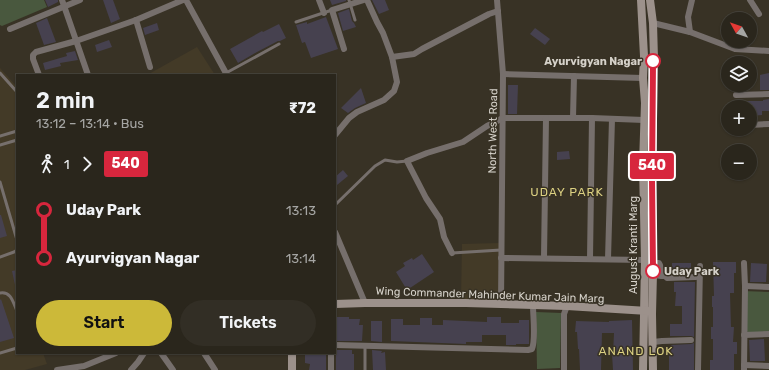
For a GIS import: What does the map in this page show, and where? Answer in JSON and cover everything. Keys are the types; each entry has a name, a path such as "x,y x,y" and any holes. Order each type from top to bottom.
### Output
{"main road":[{"name":"August Kranti Marg","path":"641,0 645,103 643,165 645,260 643,370"},
{"name":"August Kranti Marg","path":"650,0 653,23 654,59 652,179 657,265 660,276 652,311 653,370"},
{"name":"Wing Commander Mahinder Kumar Jain Marg","path":"336,304 501,304 652,311"},
{"path":"292,354 292,370"}],"street":[{"path":"10,29 63,3 80,0"},
{"path":"39,74 33,55 36,52 76,41 136,20 174,2 184,0 226,74"},
{"path":"319,0 324,13"},
{"path":"344,49 332,10 350,2 364,0"},
{"path":"336,134 349,118 357,112 384,100 394,91 397,82 392,57 383,33 367,0"},
{"path":"497,0 503,74"},
{"path":"690,32 688,17 692,0"},
{"path":"750,0 759,14"},
{"path":"63,3 88,74"},
{"path":"392,57 414,54 482,17 498,11"},
{"path":"136,20 150,68"},
{"path":"653,23 690,32 735,49 769,51"},
{"name":"North West Road","path":"501,304 503,74 643,78"},
{"path":"573,118 574,76"},
{"path":"736,95 769,94"},
{"path":"452,253 444,237 440,219 426,198 407,161 426,153 463,142 487,126 503,118 592,118 644,120"},
{"path":"544,258 546,118"},
{"path":"590,259 592,118"},
{"path":"608,259 612,119"},
{"path":"757,125 769,124"},
{"path":"336,234 365,303"},
{"path":"501,258 645,260"},
{"path":"744,263 744,368 769,366"},
{"path":"657,265 665,266 660,276 667,278 696,277 698,267 698,370"},
{"path":"745,286 769,287"},
{"path":"336,345 528,350 532,349 534,345 533,305"},
{"path":"564,370 564,314 567,306"},
{"path":"744,335 769,334"},
{"path":"653,342 662,340 691,340"},
{"path":"58,370 84,366 114,354"},
{"path":"131,370 143,354"},
{"path":"162,354 173,370"},
{"path":"205,354 215,370"},
{"path":"330,354 331,370"}],"lane":[{"path":"350,2 355,20"},
{"path":"296,22 332,10"},
{"path":"226,74 278,44"},
{"path":"0,73 16,91"},
{"path":"0,136 16,131"},
{"path":"0,146 16,140"},
{"path":"336,204 375,166 385,160 397,162 407,161"},
{"path":"0,182 16,237"},
{"path":"452,253 501,250"},
{"path":"0,257 16,251"},
{"path":"0,294 4,292 8,294 16,309"},
{"path":"365,346 365,370"},
{"path":"0,353 16,348"}],"shaded area":[{"path":"197,47 214,74 149,74"},
{"path":"0,68 16,86 16,354 43,354 47,364 25,370 0,370"},
{"path":"499,243 498,301 461,299 462,244"}],"green space":[{"path":"0,0 44,0 47,7 2,26 0,25"},
{"path":"743,291 769,292 769,332 746,331"},
{"path":"536,312 561,313 560,368 537,369"}],"building":[{"path":"45,0 58,0 58,2 48,7"},
{"path":"103,0 113,0 120,19 111,23"},
{"path":"330,0 346,0 346,1 332,5"},
{"path":"372,0 385,0 389,10 379,14"},
{"path":"349,9 352,21 356,27 343,31 338,13"},
{"path":"326,17 338,49 311,58 305,42 302,43 296,25 307,22 307,24"},
{"path":"47,18 56,42 44,45 36,23"},
{"path":"157,23 159,30 145,35 143,28"},
{"path":"279,24 286,38 238,63 230,49 262,31 263,32"},
{"path":"535,28 550,39 545,45 530,34"},
{"path":"109,40 112,47 97,52 95,45"},
{"path":"75,51 78,60 60,63 61,66 45,70 43,63 67,56 66,53"},
{"path":"769,73 769,90 760,90 760,75"},
{"path":"508,85 518,85 517,114 508,114"},
{"path":"361,88 366,103 348,113 341,108"},
{"path":"769,99 769,111 762,111 762,115 757,115 757,101"},
{"path":"569,151 570,159 557,160 557,152"},
{"path":"343,170 348,176 337,185 336,176"},
{"path":"0,215 7,236 0,238"},
{"path":"422,254 434,272 407,290 396,272 405,266 403,263 412,258 413,260"},
{"path":"713,262 736,262 736,273 734,273 734,293 730,293 731,327 734,327 733,342 737,342 737,354 734,354 734,370 710,370 710,360 713,360 713,339 711,339 711,327 713,327 712,296 714,296"},
{"path":"672,263 691,263 691,273 672,273"},
{"path":"751,263 767,264 766,282 750,282"},
{"path":"16,270 16,285 15,285 12,271"},
{"path":"674,282 695,282 694,337 670,336 670,324 682,324 682,306 675,306 676,292 674,292"},
{"path":"1,299 14,338 0,342 0,300"},
{"path":"336,317 360,319 359,325 363,325 362,341 336,341"},
{"path":"487,317 501,317 501,323 519,323 519,320 529,320 529,344 506,345 506,335 482,335 482,342 466,342 466,344 391,341 391,319 403,319 403,325 420,325 420,318 432,318 432,325 443,325 443,320 487,322"},
{"path":"632,320 633,370 613,370 612,354 614,333 602,333 601,370 580,370 577,332 575,332 576,321 609,322"},
{"path":"371,321 382,321 382,342 371,341"},
{"path":"764,339 765,361 750,361 749,340"},
{"path":"694,343 694,370 669,370 671,345"},
{"path":"336,350 352,350 352,354 354,354 354,370 336,370"},
{"path":"372,350 382,351 381,353 385,352 386,370 373,370"},
{"path":"305,354 326,354 326,370 309,370 310,364 305,363"}],"bus line":[{"name":"540","path":"653,61 653,271"}],"place":[{"name":"Ayurvigyan Nagar","path":"653,61"},
{"name":"Uday Park","path":"653,271"}],"district":[{"name":"UDAY PARK","path":"567,192"},
{"name":"ANAND LOK","path":"636,351"}]}
